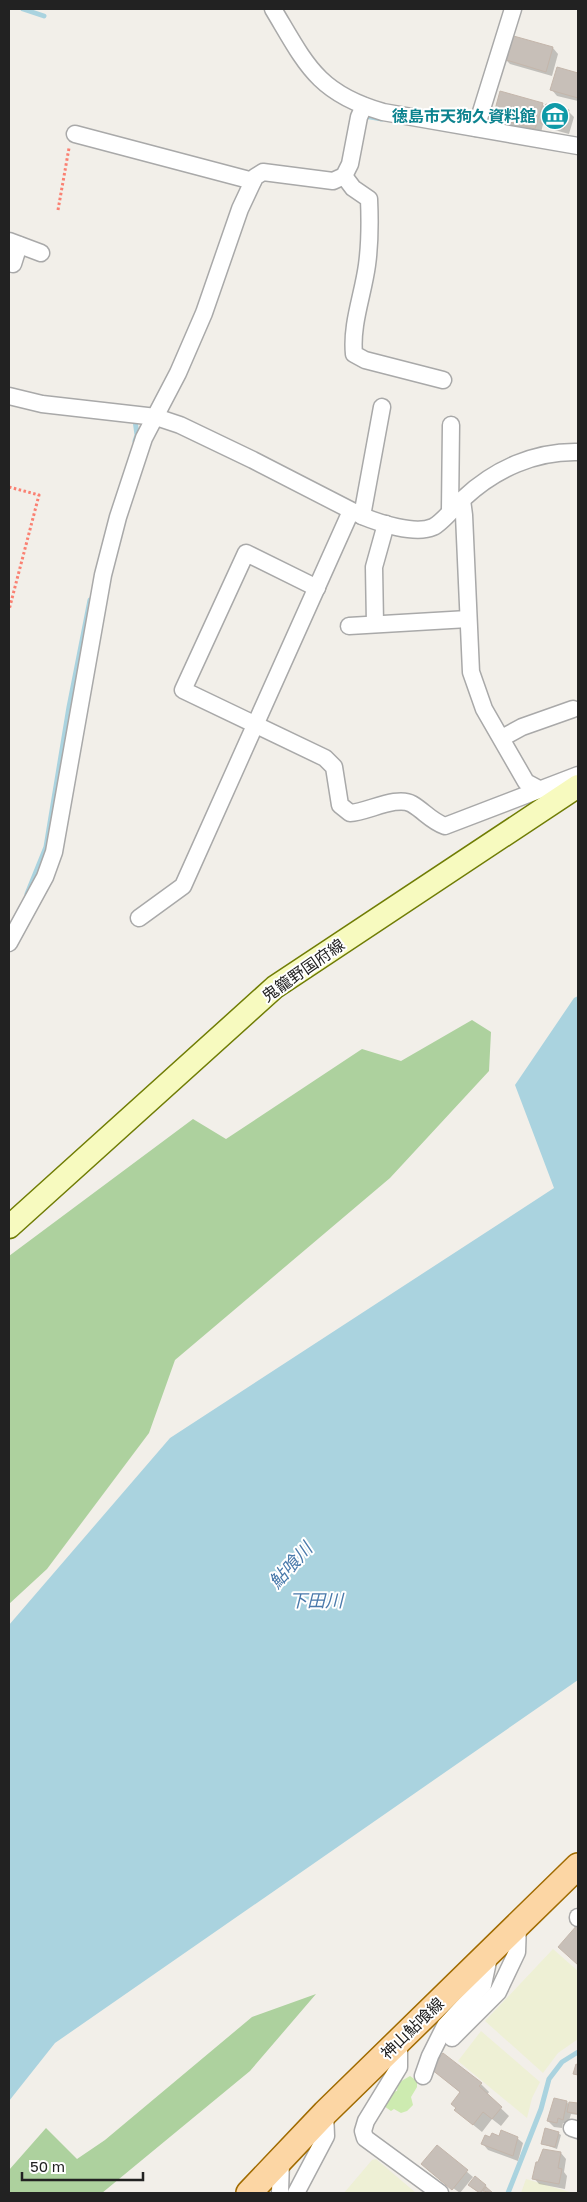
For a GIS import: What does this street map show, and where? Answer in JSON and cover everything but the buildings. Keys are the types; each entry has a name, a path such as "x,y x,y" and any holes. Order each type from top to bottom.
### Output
{"main road":[{"name":"鬼籠野国府線","path":"14,1217 275,987 578,786"},
{"name":"神山鮎喰線","path":"249,2193 326,2113 578,1866"}],"street":[{"path":"273,9 306,63 322,82 346,99 383,112 578,146"},
{"path":"476,128 513,9"},
{"path":"9,943 45,877 54,852 103,575 118,517 144,438 204,313 240,209 254,177 263,172 333,181 344,176 350,164 359,117 364,106"},
{"path":"75,134 253,181"},
{"path":"344,176 353,188 369,199 370,221 367,265 352,340 354,354 364,360 443,380"},
{"path":"13,264 14,243 41,252"},
{"path":"9,396 42,404 156,416 180,425 254,460 356,513 386,524 413,530 433,527 482,480 528,458 578,452"},
{"path":"139,918 183,886 317,588 356,513 382,407"},
{"path":"451,425 456,505 464,515 471,672 484,709 526,782 539,789"},
{"path":"374,624 374,567 386,524"},
{"path":"317,588 246,553 183,690 256,723 325,758 334,767 340,805 350,813 364,812 392,802 411,803 435,823 445,826 578,775"},
{"path":"349,626 468,619"},
{"path":"502,738 522,727 573,709"},
{"path":"452,2038 498,1992 517,1952 518,1924"},
{"path":"423,2076 430,2056 445,2026 483,1985 490,1952"},
{"path":"399,2041 399,2066 366,2122 363,2131 365,2138 440,2193"},
{"path":"296,2193 326,2136 326,2113"},
{"path":"280,2193 281,2159"}],"path":[{"path":"58,210 69,144 75,134"},
{"path":"9,487 39,495 9,610"}],"green space":[{"path":"472,1020 491,1032 489,1071 390,1178 175,1360 149,1433 47,1569 9,1604 9,1256 193,1119 226,1139 362,1049 401,1061"},
{"path":"553,1949 578,1971 578,2039 558,2053 543,2073 485,2021"},
{"path":"316,1994 250,2071 102,2193 9,2193 9,2170 46,2128 77,2159 105,2140 252,2017"},
{"path":"481,2031 540,2082 532,2098 527,2118 458,2061"},
{"path":"410,2076 417,2081 417,2087 411,2097 413,2105 407,2111 401,2113 394,2109 391,2111 384,2106 391,2092 397,2091 398,2083"},
{"path":"376,2159 416,2193 344,2193 372,2160"},
{"path":"526,2179 573,2193 521,2193"}],"water":[{"name":"下田川","path":"578,996 578,1680 55,2043 9,2101 9,1625 170,1438 554,1188 515,1085 574,998"}],"waterway":[{"path":"23,9 44,16"},
{"path":"365,116 382,119"},
{"path":"135,420 137,435 135,441"},
{"path":"27,894 46,847 69,707 90,600"},
{"path":"508,2193 541,2109 549,2079 562,2062 578,2052"}],"place":[{"name":"徳島市天狗久資料館","path":"555,116"}],"water label":[{"name":"鮎喰川","path":"290,1565"}]}
